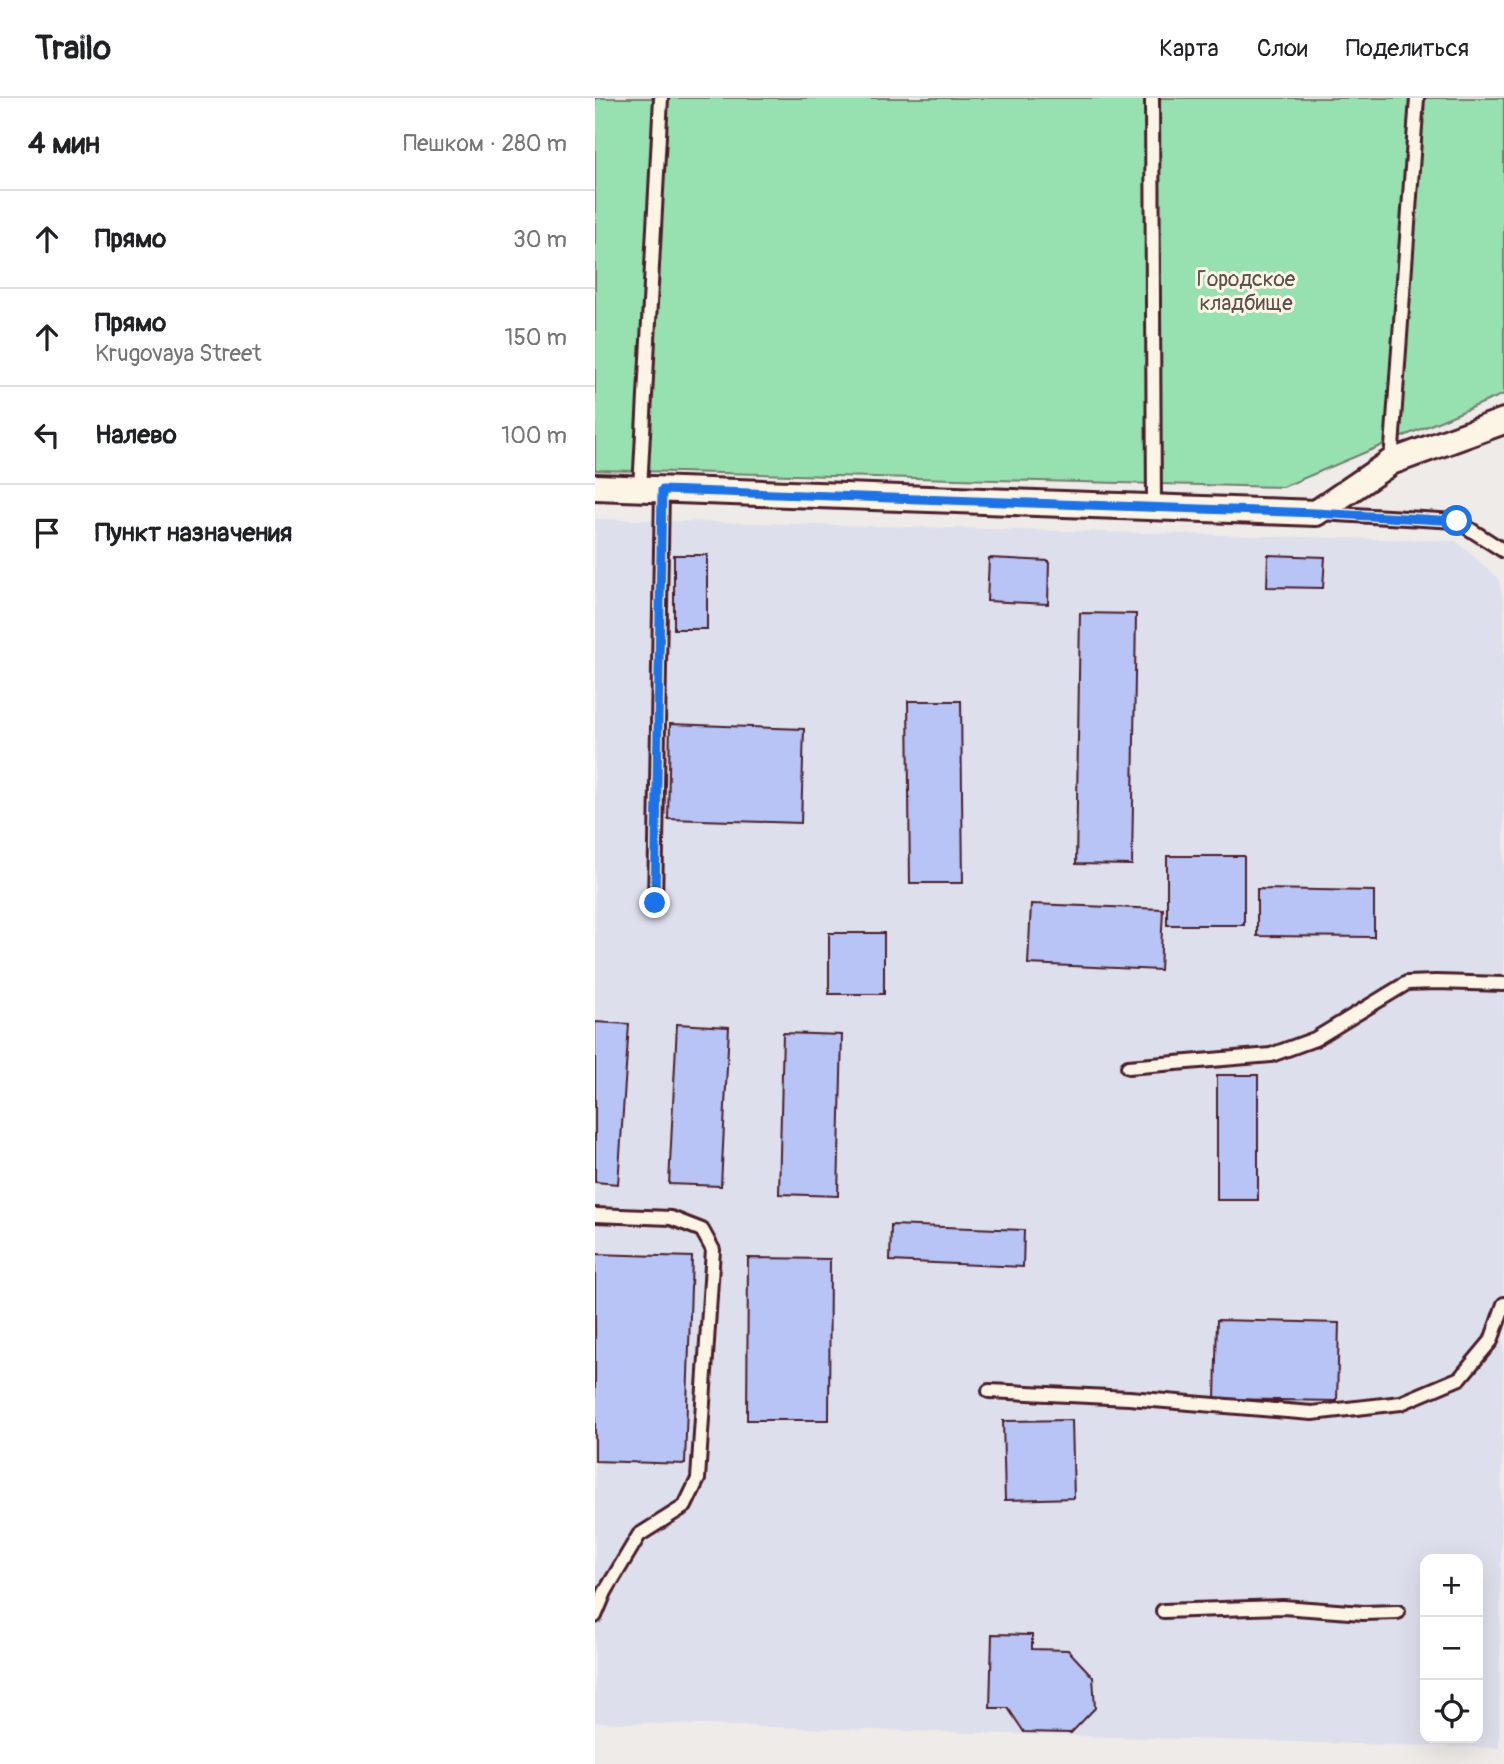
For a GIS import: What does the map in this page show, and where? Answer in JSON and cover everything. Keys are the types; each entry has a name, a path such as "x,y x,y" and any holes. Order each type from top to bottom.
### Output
{"street":[{"path":"595,487 1316,513 1391,462 1504,421"}],"lane":[{"path":"655,903 651,490 661,98"},
{"path":"1152,98 1154,508"},
{"path":"1391,462 1416,98"},
{"path":"1316,513 1457,521 1504,551"},
{"path":"1128,1067 1271,1055 1315,1039 1407,984 1504,984"},
{"path":"595,1215 671,1218 702,1230 713,1250 698,1479 685,1506 639,1535 605,1592 595,1616"},
{"path":"989,1391 1129,1398 1313,1413 1401,1403 1460,1378 1491,1341 1504,1304"},
{"path":"1163,1611 1283,1607 1363,1613 1398,1612"}],"shaded area":[{"path":"595,519 1456,541 1498,578 1504,603 1504,1251 1499,1748 595,1722"}],"green space":[{"name":"Городское кладбище","path":"595,98 1504,98 1504,394 1283,487 595,470"}],"building":[{"path":"674,555 707,555 707,629 674,629"},
{"path":"1268,555 1325,557 1323,588 1267,587"},
{"path":"989,558 1049,561 1048,604 987,601"},
{"path":"1080,613 1136,614 1132,865 1076,864"},
{"path":"908,701 961,701 963,883 910,883"},
{"path":"670,724 804,729 801,823 668,819"},
{"path":"1167,856 1244,856 1244,925 1167,925"},
{"path":"1257,889 1374,891 1374,937 1257,936"},
{"path":"1031,904 1163,909 1160,970 1028,964"},
{"path":"829,933 884,933 884,994 829,994"},
{"path":"595,1022 629,1024 618,1184 595,1182"},
{"path":"677,1024 729,1027 721,1186 669,1184"},
{"path":"783,1033 842,1035 838,1196 779,1194"},
{"path":"1217,1075 1258,1075 1258,1200 1217,1200"},
{"path":"891,1225 1024,1230 1023,1267 890,1261"},
{"path":"595,1254 692,1257 685,1464 595,1461"},
{"path":"748,1258 830,1259 829,1420 747,1420"},
{"path":"1217,1320 1339,1323 1337,1401 1215,1399"},
{"path":"1072,1420 1074,1498 1005,1500 1003,1421"},
{"path":"992,1634 1032,1635 1032,1649 1068,1650 1093,1677 1095,1708 1071,1733 1024,1732 1008,1708 990,1708"}],"route":[{"path":"655,903 662,490 1316,513 1457,521"}]}
